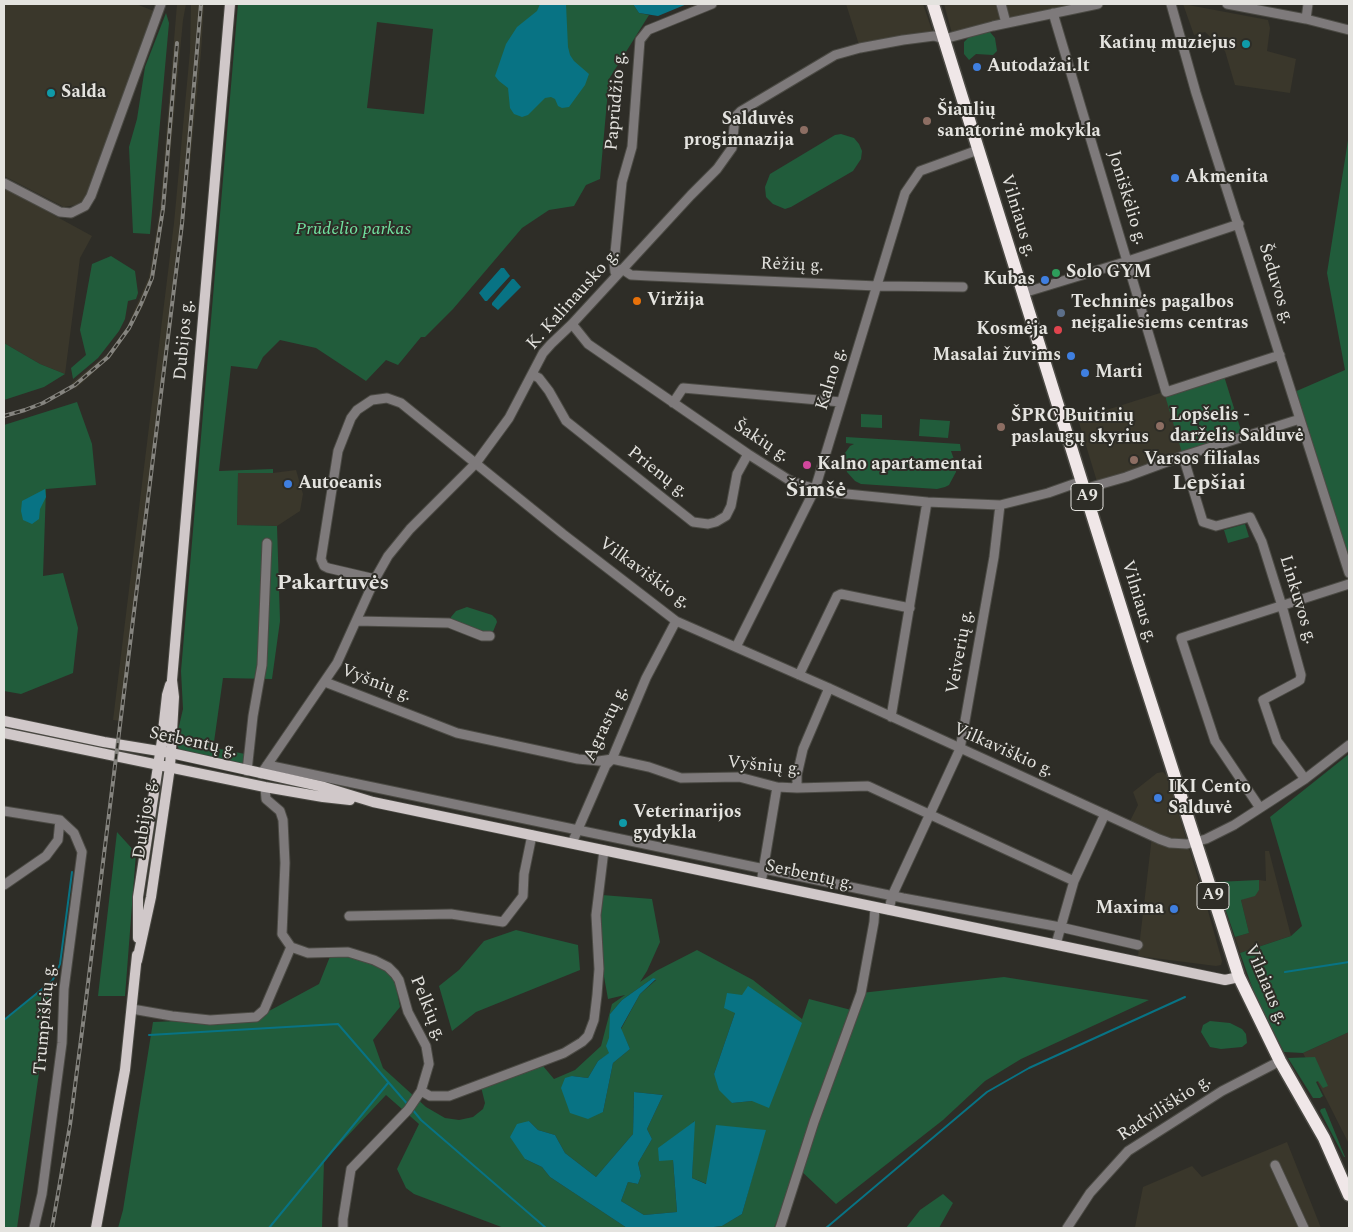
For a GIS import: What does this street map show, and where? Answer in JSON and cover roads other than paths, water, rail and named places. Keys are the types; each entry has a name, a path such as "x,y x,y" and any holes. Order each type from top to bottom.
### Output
{"highway":[{"name":"Vilniaus g.","path":"933,4 1140,668 1239,977 1280,1061 1324,1138 1349,1195"}],"main road":[{"name":"Dubijos g.","path":"137,961 151,897 170,767 174,697 172,680 230,4"},
{"name":"Dubijos g.","path":"96,1228 125,1070 137,961 138,897 167,695 172,680"},
{"name":"Serbentų g.","path":"4,721 104,742 171,753 247,771 264,769 373,802 1225,980 1239,977"},
{"name":"Serbentų g.","path":"4,734 265,787 323,797 373,802"}],"street":[{"path":"4,183 60,212 71,213 85,206 92,196 161,4"},
{"name":"Paprūdžio g.","path":"620,272 615,272 614,263 622,182 632,147 638,75 638,45 644,33 652,28 712,4"},
{"path":"1001,4 1006,23"},
{"name":"K. Kalinausko g.","path":"264,769 337,663 375,579 388,556 410,529 476,463 499,433 533,375 543,353 725,159 732,148 735,117 744,108 836,55 860,48 903,40 934,36 944,39 1006,23 1098,4"},
{"name":"Šeduvos g.","path":"1171,4 1196,93 1349,573"},
{"path":"1227,4 1306,19 1349,30"},
{"path":"1306,19 1308,4"},
{"name":"Joniškėlio g.","path":"1053,13 1166,392 1280,355"},
{"name":"Kalno g.","path":"736,647 815,489 905,193 920,171 978,150"},
{"path":"1023,293 1239,224"},
{"name":"Rėžių g.","path":"620,272 631,275 877,286 962,286"},
{"name":"Šakių g.","path":"572,324 588,344 748,454 789,480 827,492 927,502 1000,505 1048,492 1131,475 1183,456 1300,419"},
{"name":"Prienų g.","path":"533,375 539,378 549,391 566,421 693,522 708,524 726,516 731,506 737,474 748,454"},
{"path":"673,403 683,388 841,402"},
{"name":"Vilkaviškio g.","path":"375,579 328,568 324,566 321,560 338,451 351,418 357,410 372,400 393,399 401,403 563,534 676,621 829,688 1158,839 1170,843 1187,844 1206,839 1234,825 1305,779 1349,745"},
{"name":"Linkuvos g.","path":"1183,456 1203,522 1216,526 1250,517 1262,542 1301,676 1297,682 1262,700 1277,741 1305,779"},
{"path":"891,717 927,502"},
{"name":"Veiverių g.","path":"889,910 892,896 960,749 994,557 1000,505"},
{"path":"247,771 253,716 262,665 267,543"},
{"path":"1260,808 1215,741 1180,638 1349,584"},
{"path":"799,675 837,596 840,594 910,608"},
{"path":"356,621 449,623 482,636 490,636"},
{"name":"Agrastų g.","path":"572,844 606,765 612,759 646,678 676,621"},
{"name":"Vyšnių g.","path":"325,682 457,733 578,759 599,761 612,759 649,766 681,778 739,777 777,787 868,786 1074,881"},
{"path":"796,788 802,749 829,688"},
{"path":"264,769 577,830 892,896 1060,927 1138,944"},
{"path":"132,1009 210,1020 256,1017 264,1010 291,947 282,934 285,863 283,820 280,811 266,799 265,787"},
{"path":"761,883 777,787"},
{"path":"4,811 60,820 58,840 46,856 4,885"},
{"path":"1056,944 1074,881 1104,814"},
{"name":"Trumpiškių g.","path":"34,1228 42,1194 62,1043 64,989 82,852 74,833 60,820"},
{"path":"349,916 451,914 503,922 523,896 524,874 532,836"},
{"path":"421,1091 430,1096 449,1096 564,1053 588,1036 594,1020 597,995 599,969 596,915 601,862 604,850"},
{"path":"780,1228 814,1122 861,993 875,907"},
{"name":"Pelkių g.","path":"291,947 308,953 348,952 374,960 388,968 399,980 408,1012 426,1046 429,1064 421,1091 408,1110 351,1169 343,1228"},
{"name":"Radviliškio g.","path":"1067,1228 1090,1193 1128,1151 1222,1091 1280,1061"},
{"path":"1275,1165 1304,1228"}],"water":[{"path":"540,4 566,4 570,55 589,74 585,85 569,107 562,108 558,106 555,99 551,97 545,98 528,115 522,117 514,114 510,108 508,88 495,76 506,44 517,27 537,11"},
{"path":"633,4 687,4 658,16 639,13"},
{"path":"501,268 504,268 510,276 485,301 479,293"},
{"path":"512,279 521,287 498,310 492,303"},
{"path":"45,489 46,497 40,509 39,519 32,524 23,520 21,511 22,501"},
{"path":"653,978 656,979 640,994 621,1028 630,1049 613,1063 603,1112 588,1119 570,1113 561,1088 565,1078 572,1076 588,1078 598,1061 609,1053 606,1046 609,1038 610,1014 622,1000"},
{"path":"748,986 802,1023 769,1108 752,1101 732,1103 719,1090 714,1074 735,1013 724,1008 727,993 742,995"},
{"path":"634,1092 663,1095 647,1129 652,1139 638,1163 641,1176 638,1184 628,1182 621,1201 644,1215 677,1212 673,1160 659,1161 658,1148 695,1121 692,1178 706,1184 716,1125 766,1130 742,1214 722,1226 706,1228 627,1228 550,1177 542,1167 525,1159 510,1137 517,1124 529,1121 538,1130 555,1135 565,1153 596,1177 633,1134"}],"waterway":[{"path":"4,1020 52,981 56,974 60,964 72,872"},
{"path":"1285,972 1349,962"},
{"path":"826,1228 987,1092 1029,1068 1185,997"},
{"path":"149,1035 338,1024 409,1106"},
{"path":"269,1228 388,1083"},
{"path":"412,1109 421,1120 546,1228"}],"railway":[{"path":"52,1228 70,1125 182,224 201,4"},
{"path":"4,416 43,403 75,385 108,357 129,328 141,304 152,278 163,209 177,43"}],"place":[{"name":"Katinų muziejus","path":"1246,44"},
{"name":"Autodažai.lt","path":"977,67"},
{"name":"Salda","path":"51,93"},
{"name":"Šiaulių sanatorinė mokykla","path":"927,121"},
{"name":"Salduvės progimnazija","path":"804,130"},
{"name":"Akmenita","path":"1175,178"},
{"name":"Solo GYM","path":"1056,273"},
{"name":"Kubas","path":"1045,280"},
{"name":"Viržija","path":"637,301"},
{"name":"Techninės pagalbos neįgaliesiems centras","path":"1061,313"},
{"name":"Kosmėja","path":"1058,330"},
{"name":"Masalai žuvims","path":"1071,356"},
{"name":"Marti","path":"1085,373"},
{"name":"Lopšelis - darželis Salduvė","path":"1160,426"},
{"name":"ŠPRC Buitinių paslaugų skyrius","path":"1001,427"},
{"name":"Varsos filialas","path":"1134,460"},
{"name":"Kalno apartamentai","path":"807,465"},
{"name":"Autoeanis","path":"288,484"},
{"name":"IKI Cento Salduvė","path":"1158,798"},
{"name":"Veterinarijos gydykla","path":"623,823"},
{"name":"Maxima","path":"1174,909"}],"district":[{"name":"Lepšiai","path":"1209,485"},
{"name":"Šimšė","path":"816,492"},
{"name":"Pakartuvės","path":"333,585"}],"park label":[{"name":"Prūdelio parkas","path":"353,230"}]}
